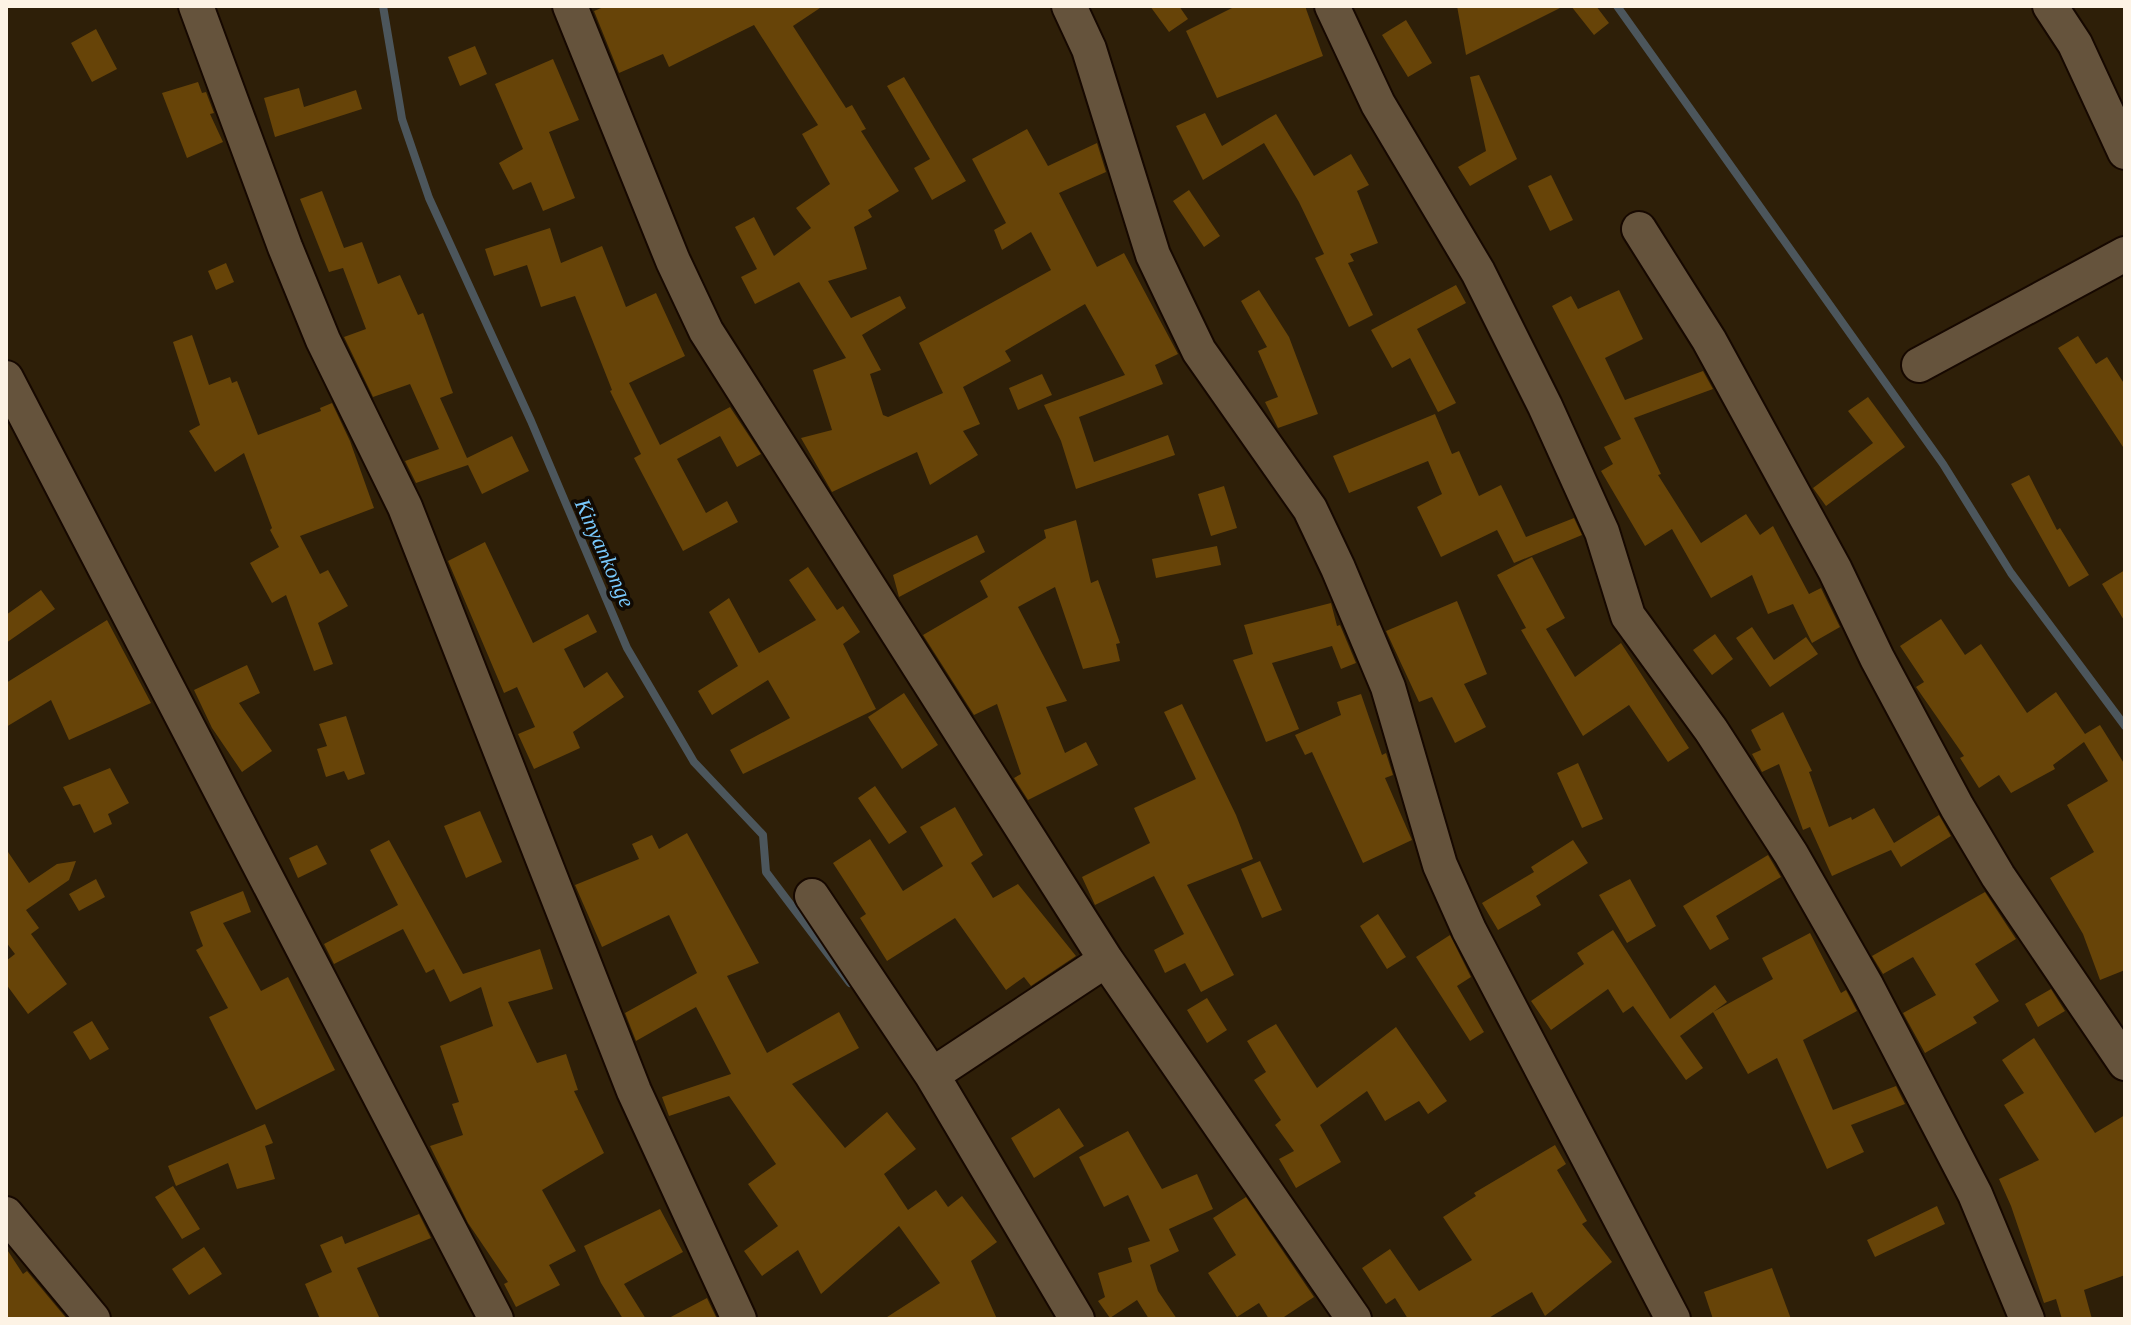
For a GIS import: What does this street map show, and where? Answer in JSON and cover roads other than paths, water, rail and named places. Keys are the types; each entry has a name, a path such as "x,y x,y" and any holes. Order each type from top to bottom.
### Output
{"street":[{"path":"196,6 285,247 323,340 405,507 634,1091 739,1319"},
{"path":"570,6 673,261 706,331 1106,960 1354,1319"},
{"path":"1069,6 1089,49 1153,255 1199,351 1310,509 1388,687 1440,865 1469,930 1673,1319"},
{"path":"1332,6 1378,104 1478,272 1545,406 1608,545 1628,616 1711,730 1799,867 1975,1194 2027,1319"},
{"path":"2050,6 2075,44 2125,152"},
{"path":"1639,229 1709,340 1835,570 1957,807 2035,932 2125,1063"},
{"path":"1919,365 2125,254"},
{"path":"6,378 496,1319"},
{"path":"812,896 932,1075 1077,1319"},
{"path":"932,1075 1106,960"},
{"path":"6,1214 93,1319"}],"waterway":[{"name":"Kinyankonge","path":"383,6 402,119 429,198 531,421 627,648 694,762 763,835 766,872 850,983"},
{"path":"1617,6 1943,464 2011,573 2125,726"}]}
